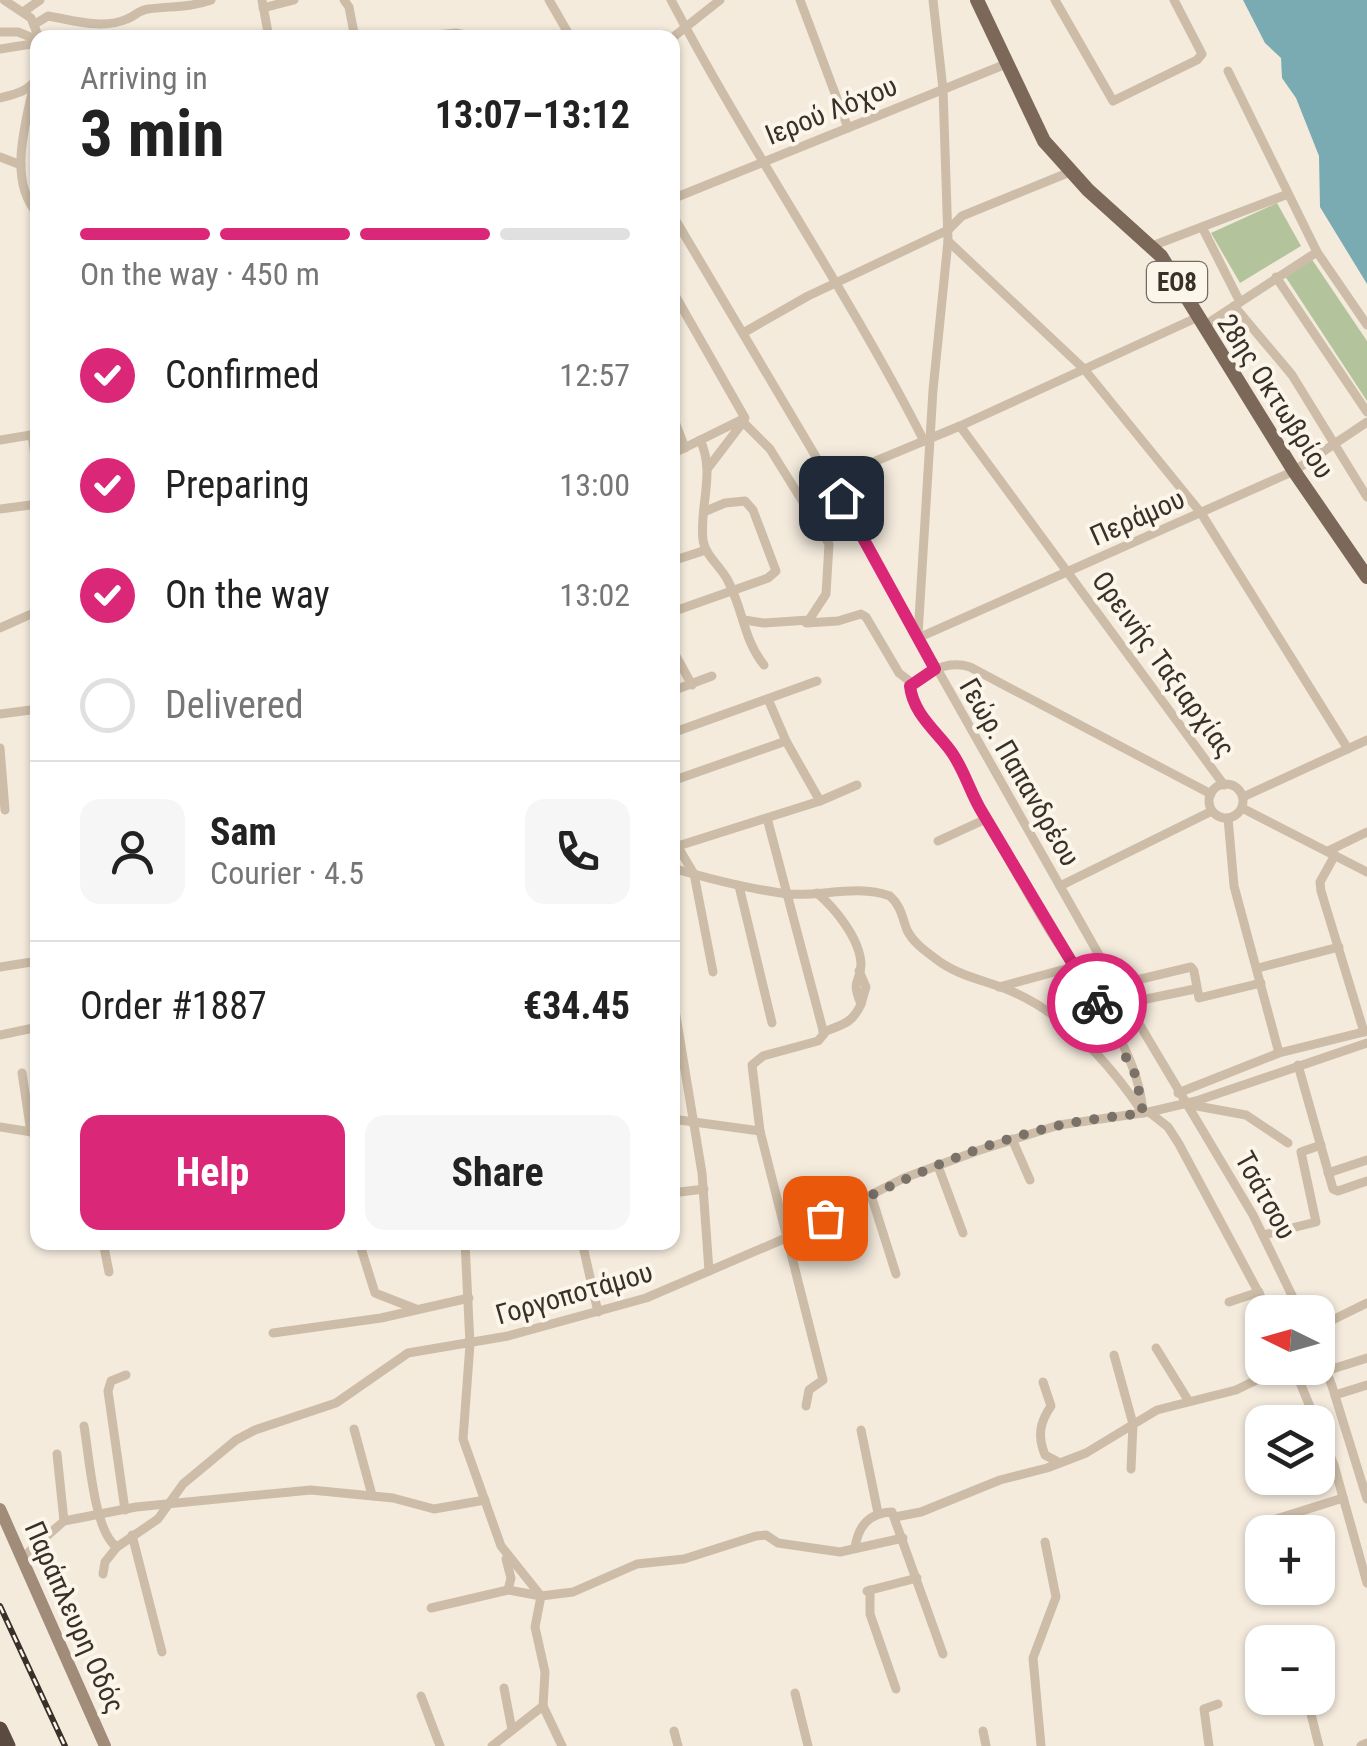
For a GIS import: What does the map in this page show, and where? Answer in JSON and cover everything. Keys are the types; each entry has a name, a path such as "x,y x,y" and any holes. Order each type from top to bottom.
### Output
{"highway":[{"path":"0,1729 8,1746"}],"main road":[{"name":"28ης Οκτωβρίου","path":"977,0 1038,131 1070,172 1152,246 1294,471 1364,567"},
{"name":"Παράπλευρη Οδός","path":"0,1509 105,1746"}],"street":[{"path":"4,0 23,12 36,30"},
{"path":"23,12 40,0"},
{"path":"35,24 48,16 84,24 113,22 144,10 186,8 211,0"},
{"path":"268,30 263,4 294,0"},
{"path":"344,0 354,30"},
{"path":"549,0 566,30"},
{"path":"672,0 761,162 928,439"},
{"path":"680,34 720,0"},
{"path":"800,0 848,128"},
{"path":"918,638 928,439 948,236 942,89 933,0"},
{"path":"1055,0 1113,101 1202,54 1174,0"},
{"path":"0,32 30,37"},
{"path":"0,49 30,42"},
{"name":"Ιερού Λόχου","path":"680,196 1006,64"},
{"path":"1228,71 1317,252 1367,325"},
{"path":"0,98 30,82"},
{"path":"30,115 22,164 30,201"},
{"path":"0,157 22,164"},
{"path":"743,333 808,296 948,236 962,216 1070,172"},
{"path":"1152,246 1288,194"},
{"name":"Γεώρ. Παπανδρέου","path":"680,227 830,480 1178,1092"},
{"path":"1202,227 1237,304 1285,365 1367,496"},
{"path":"948,236 1084,369 1201,513 1348,750"},
{"path":"830,480 1199,322 1237,304 1317,252"},
{"path":"1276,277 1367,412"},
{"path":"680,303 743,412 743,422 708,468"},
{"path":"680,450 743,422"},
{"path":"743,422 770,448 829,544 826,594 803,623"},
{"name":"Περάμου","path":"918,638 1294,471 1367,422"},
{"name":"Ορεινής Ταξιαρχίας","path":"960,426 1224,785"},
{"path":"0,440 30,435"},
{"path":"680,435 685,448"},
{"path":"700,440 708,468 703,532 706,550 734,591 748,642 764,665"},
{"path":"680,609 774,574 775,566 746,500 706,511"},
{"path":"0,509 30,505"},
{"path":"680,558 706,550"},
{"path":"744,620 803,623 838,621 860,614 866,617 898,673 912,683"},
{"path":"0,628 30,616"},
{"path":"680,663 692,685"},
{"path":"1146,1113 1130,1062 986,820 952,753 916,705 910,691 912,683 935,669 960,664 970,667 1211,794"},
{"path":"680,689 712,676"},
{"path":"680,730 817,681"},
{"path":"768,698 786,741 820,801"},
{"path":"0,714 30,711"},
{"path":"1279,1053 1234,886 1228,818 1242,803 1367,740"},
{"path":"680,778 786,741"},
{"path":"0,748 5,810"},
{"path":"680,840 767,818 857,785"},
{"path":"1211,794 1224,785 1236,788 1242,803 1367,872"},
{"path":"1211,794 1212,812"},
{"path":"1060,886 1212,812 1228,818"},
{"path":"767,818 823,1032"},
{"path":"938,841 986,820"},
{"path":"1178,1092 1279,1053 1366,1032 1320,882 1332,853 1367,832"},
{"path":"680,851 694,874 713,972"},
{"path":"680,870 786,894 867,892 890,896 910,935 928,952 963,976 1000,987 1040,1008 1083,1040 1146,1113 1168,1128 1260,1295"},
{"path":"739,886 772,1023"},
{"path":"806,1406 809,1390 822,1380 760,1131 752,1065 764,1056 818,1040 823,1032 850,1021 861,1004 854,985 859,958 846,926 817,893"},
{"path":"1258,968 1339,947"},
{"path":"0,967 30,962"},
{"path":"1000,987 1024,977 1073,967"},
{"path":"1116,986 1190,967 1194,971 1196,997 1202,999 1261,983"},
{"path":"1127,1003 1195,989"},
{"path":"0,1035 30,1029"},
{"path":"680,1038 704,1190 709,1271"},
{"name":"Γοργοποτάμου","path":"117,1547 158,1519 184,1484 246,1434 336,1403 408,1353 470,1344 598,1312 679,1286 872,1195 1012,1139 1059,1125 1146,1113 1185,1103 1367,1043"},
{"path":"1298,1066 1334,1189 1367,1182"},
{"path":"22,1073 30,1113"},
{"name":"Τσάτσου","path":"1178,1092 1264,1235 1292,1295"},
{"path":"1185,1103 1246,1115 1288,1143"},
{"path":"680,1121 760,1131"},
{"path":"0,1127 30,1132"},
{"path":"1012,1139 1030,1180"},
{"path":"1264,1235 1316,1222 1301,1152 1321,1145"},
{"path":"1328,1173 1367,1160"},
{"path":"938,1166 964,1233"},
{"path":"680,1192 704,1190"},
{"path":"872,1195 896,1274"},
{"path":"104,1250 108,1272"},
{"path":"362,1250 375,1292 417,1310"},
{"path":"466,1250 470,1344 463,1439 510,1572 508,1590"},
{"path":"584,1250 598,1312"},
{"path":"1229,1302 1258,1292"},
{"path":"273,1333 367,1321 469,1298"},
{"path":"1335,1319 1367,1303"},
{"path":"1156,1348 1188,1400"},
{"path":"1114,1354 1133,1424 1130,1469"},
{"path":"1335,1368 1367,1358"},
{"path":"124,1510 108,1392 114,1378 126,1375"},
{"path":"1043,1382 1051,1406 1042,1419 1042,1446 1045,1455 1060,1463"},
{"path":"895,1517 920,1512 1000,1480 1060,1463 1157,1410 1246,1385"},
{"path":"1331,1385 1362,1464 1367,1499"},
{"path":"1335,1396 1367,1386"},
{"path":"84,1426 98,1514 110,1543 117,1547 105,1562 102,1574"},
{"path":"354,1429 372,1495"},
{"path":"861,1430 878,1514"},
{"path":"57,1454 64,1521"},
{"path":"1335,1469 1367,1583"},
{"path":"21,1559 64,1521 168,1504 311,1490 372,1495 434,1509 485,1500"},
{"path":"1287,1515 1343,1498"},
{"path":"855,1548 862,1525 878,1514 892,1512 943,1654"},
{"path":"132,1536 162,1652"},
{"path":"431,1608 508,1590 541,1596 572,1592 637,1564 684,1560 756,1536 834,1551 904,1538"},
{"path":"1041,1746 1033,1658 1056,1597 1045,1542"},
{"path":"501,1546 541,1596"},
{"path":"896,1689 870,1614 867,1591 918,1578"},
{"path":"541,1596 534,1627 545,1672 543,1706 562,1746"},
{"path":"504,1688 512,1730"},
{"path":"796,1693 808,1746"},
{"path":"421,1696 440,1746"},
{"path":"1208,1746 1204,1709 1218,1704"},
{"path":"492,1746 543,1706"},
{"path":"1311,1715 1319,1746"},
{"path":"674,1731 678,1746"},
{"path":"983,1731 986,1746"}],"green space":[{"path":"1277,203 1301,246 1240,283 1211,233"},
{"path":"1311,258 1367,341 1367,401 1285,276"}],"water":[{"path":"1243,0 1367,0 1367,284 1320,207 1319,156 1296,98 1282,78 1281,58 1265,43"}],"railway":[{"path":"0,1606 65,1746"}],"way so far":[{"path":"825,1218 904,1178 1012,1139 1059,1125 1143,1113 1136,1076 1097,1003"}],"route":[{"path":"841,498 935,669 910,686 916,705 952,753 1025,888 1097,1003"}]}
